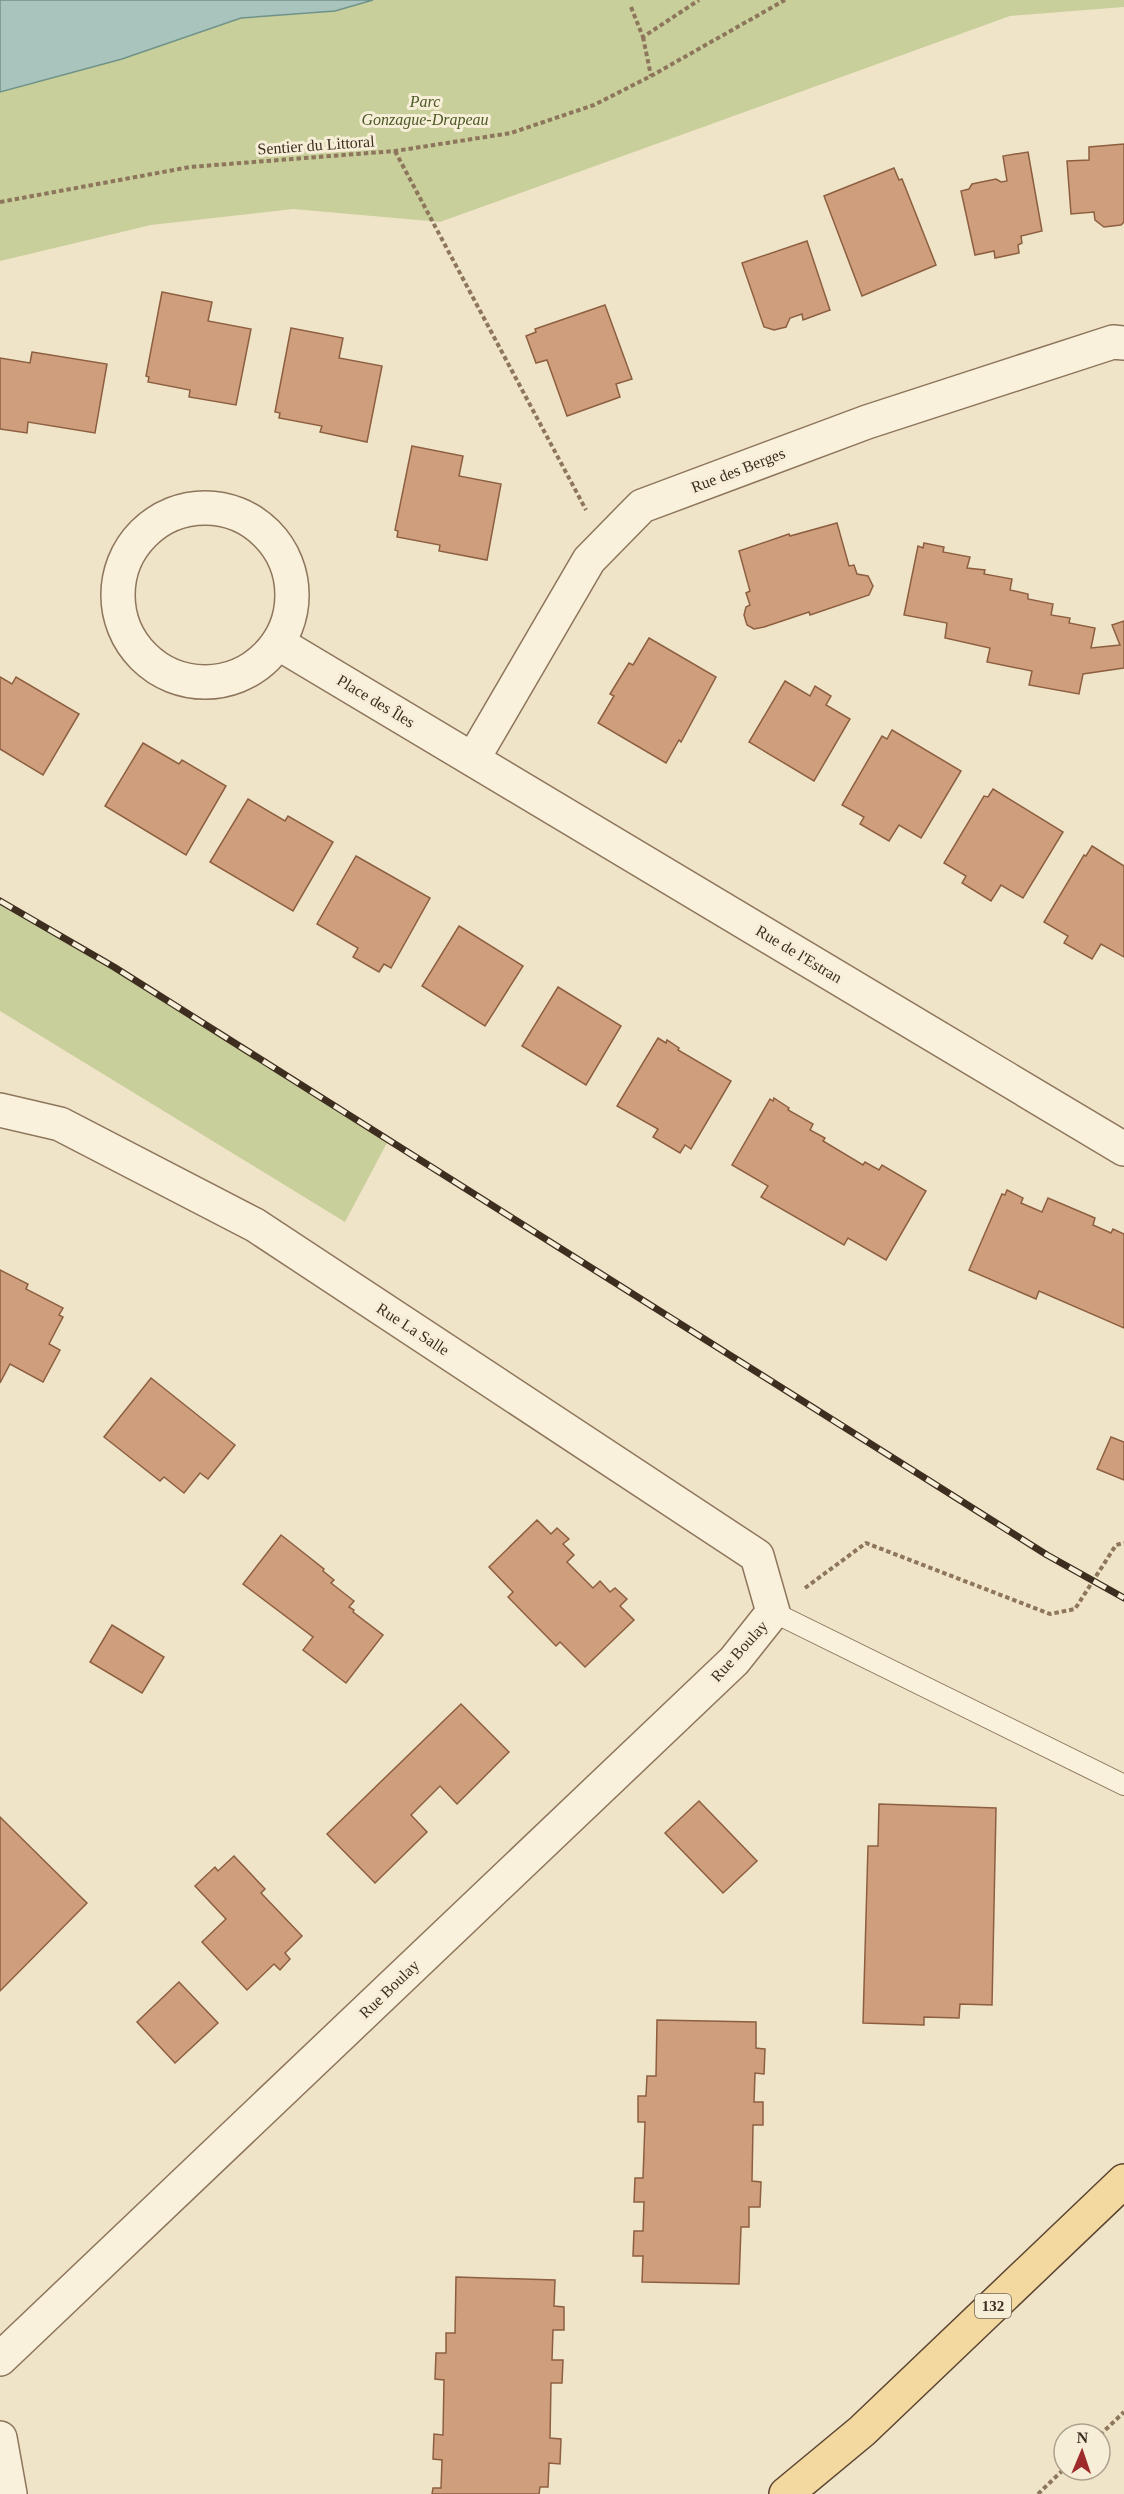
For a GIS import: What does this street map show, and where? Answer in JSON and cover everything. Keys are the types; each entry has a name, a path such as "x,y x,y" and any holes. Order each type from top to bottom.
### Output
{"main road":[{"name":"132","path":"806,2494 862,2432 1124,2181"},
{"name":"132","path":"786,2494 862,2432"}],"street":[{"name":"Rue des Berges","path":"473,759 589,561 642,507 867,422 1113,342 1124,343"},
{"path":"215,507 243,516 268,533 284,557 292,587 290,616 278,644 259,664 234,677 225,679 207,682 179,679 154,667 134,647 121,622 117,594 121,567 135,540 158,521 185,509 215,507"},
{"name":"Place des Îles","path":"278,644 473,759"},
{"name":"Rue de l'Estran","path":"473,759 1124,1149"},
{"name":"Rue La Salle","path":"0,1110 60,1124 255,1225 757,1556 773,1612"},
{"name":"Rue Boulay","path":"0,2359 734,1661 773,1612"},
{"path":"0,2439 10,2494"}],"lane":[{"path":"773,1612 1124,1785"}],"path":[{"path":"643,37 699,0"},
{"name":"Sentier du Littoral","path":"0,202 190,166 395,151 511,133 594,105 651,76 785,0"},
{"path":"631,8 643,37 651,76"},
{"path":"395,151 605,544"},
{"path":"773,1612 866,1543 1050,1614 1075,1609 1116,1545 1124,1543"},
{"path":"1112,2424 1124,2412"},
{"path":"1038,2494 1052,2481"}],"green space":[{"name":"Parc Gonzague-Drapeau","path":"373,0 1124,0 1124,7 1010,16 440,222 293,209 151,225 0,261 0,92 122,59 241,18 335,11"},
{"path":"0,901 114,967 389,1139 345,1222 0,1011"}],"water":[{"path":"0,0 373,0 335,11 241,18 122,59 0,92"}],"building":[{"path":"1124,144 1124,222 1121,225 1104,227 1095,220 1094,212 1071,214 1067,161 1089,160 1089,147"},
{"path":"1028,152 1042,231 1021,236 1022,243 1018,245 1019,253 995,258 994,251 975,255 961,191 969,189 972,184 996,179 1001,182 1007,181 1003,156"},
{"path":"894,168 899,180 902,179 936,265 862,296 824,196"},
{"path":"807,241 830,310 803,320 802,314 790,318 786,327 774,330 764,327 742,263"},
{"path":"162,292 212,302 208,321 251,329 236,405 189,397 190,390 148,382 149,377 146,376"},
{"path":"605,305 632,379 616,384 620,397 567,416 547,360 536,363 526,336 536,332 535,329"},
{"path":"291,328 343,338 339,358 382,366 367,442 320,432 322,426 279,418 280,413 275,412"},
{"path":"32,352 107,364 95,433 28,422 27,433 0,429 0,358 30,363"},
{"path":"412,446 463,456 459,476 501,484 487,560 439,551 440,545 397,537 398,531 395,530"},
{"path":"837,523 849,566 854,565 857,574 868,576 873,586 869,595 810,615 809,612 764,627 754,629 747,625 744,615 746,607 750,605 746,593 750,591 739,551 789,534 790,536"},
{"path":"924,543 944,547 943,552 970,557 967,568 985,570 984,574 1012,579 1010,590 1028,594 1028,599 1053,604 1051,615 1070,618 1069,623 1095,628 1091,648 1120,645 1112,625 1124,621 1124,668 1083,674 1079,694 1029,685 1032,671 987,662 990,648 945,638 947,623 904,615 918,546 923,548"},
{"path":"649,638 716,677 681,742 679,740 666,763 598,723 614,696 610,694 629,663 633,665"},
{"path":"0,677 12,684 16,677 79,714 43,775 0,749"},
{"path":"785,681 810,696 815,686 831,696 826,705 850,719 814,781 749,742"},
{"path":"892,730 961,771 921,838 899,825 889,841 860,824 864,817 842,805 882,736 887,739"},
{"path":"143,743 179,764 182,760 226,786 186,855 105,806"},
{"path":"993,789 1063,832 1023,898 1001,885 991,901 962,883 966,876 944,863 984,796 988,797"},
{"path":"248,799 285,821 288,816 333,842 293,911 210,862"},
{"path":"1092,846 1124,866 1124,957 1101,944 1092,959 1064,943 1068,936 1044,922 1084,855 1086,856"},
{"path":"356,856 430,898 391,968 384,964 379,972 353,957 358,948 317,924"},
{"path":"459,926 523,966 485,1026 422,986"},
{"path":"558,987 621,1026 586,1085 522,1046"},
{"path":"658,1038 666,1043 667,1040 679,1048 678,1050 731,1081 691,1149 685,1145 680,1153 653,1137 658,1129 617,1106"},
{"path":"774,1098 789,1108 788,1110 813,1124 810,1130 825,1138 823,1141 863,1165 865,1162 879,1170 882,1165 926,1191 886,1260 848,1238 844,1245 761,1197 768,1186 732,1165 770,1099 773,1101"},
{"path":"1007,1190 1023,1198 1021,1203 1042,1212 1048,1198 1095,1218 1093,1225 1111,1233 1113,1229 1124,1234 1124,1328 1039,1291 1036,1299 969,1270 1002,1194 1005,1195"},
{"path":"0,1270 28,1284 26,1289 63,1308 59,1315 63,1317 49,1344 60,1350 43,1382 10,1364 0,1383"},
{"path":"151,1378 235,1445 208,1479 200,1473 184,1493 164,1477 160,1481 104,1437"},
{"path":"1111,1437 1124,1442 1124,1480 1097,1469"},
{"path":"537,1520 551,1534 557,1528 569,1539 563,1544 574,1555 567,1562 593,1588 600,1581 610,1592 615,1588 627,1599 620,1606 634,1620 585,1667 560,1642 556,1646 508,1597 513,1592 489,1567"},
{"path":"281,1535 324,1569 323,1571 334,1580 331,1583 354,1601 349,1607 354,1610 353,1612 383,1635 346,1683 303,1650 313,1637 243,1584"},
{"path":"112,1625 164,1657 142,1693 90,1662"},
{"path":"461,1704 509,1752 457,1804 440,1786 411,1815 427,1832 375,1883 327,1834"},
{"path":"699,1801 757,1861 723,1893 665,1833"},
{"path":"879,1804 996,1808 992,2005 960,2004 959,2018 924,2017 924,2025 863,2023 868,1846 878,1846"},
{"path":"0,1817 87,1903 0,1991"},
{"path":"234,1856 265,1889 261,1893 302,1936 285,1953 290,1959 280,1970 274,1964 247,1990 202,1942 226,1919 195,1886 215,1867 218,1871"},
{"path":"179,1982 218,2023 175,2063 137,2022"},
{"path":"657,2020 756,2022 756,2048 765,2049 764,2074 755,2073 754,2102 763,2102 763,2125 753,2125 752,2181 761,2182 760,2207 749,2207 749,2227 741,2227 739,2284 642,2282 643,2256 633,2256 634,2231 643,2231 644,2202 634,2202 635,2178 643,2178 645,2122 638,2122 638,2096 646,2096 647,2076 656,2076"},
{"path":"456,2277 555,2280 554,2306 564,2307 564,2330 553,2330 552,2360 563,2360 562,2383 551,2383 550,2438 561,2439 560,2464 549,2463 548,2487 540,2487 539,2494 432,2494 433,2488 441,2488 442,2460 433,2459 434,2434 443,2435 444,2380 435,2379 436,2353 446,2353 446,2333 455,2333"}],"railway":[{"path":"0,901 114,967 1047,1555 1124,1598"}]}
